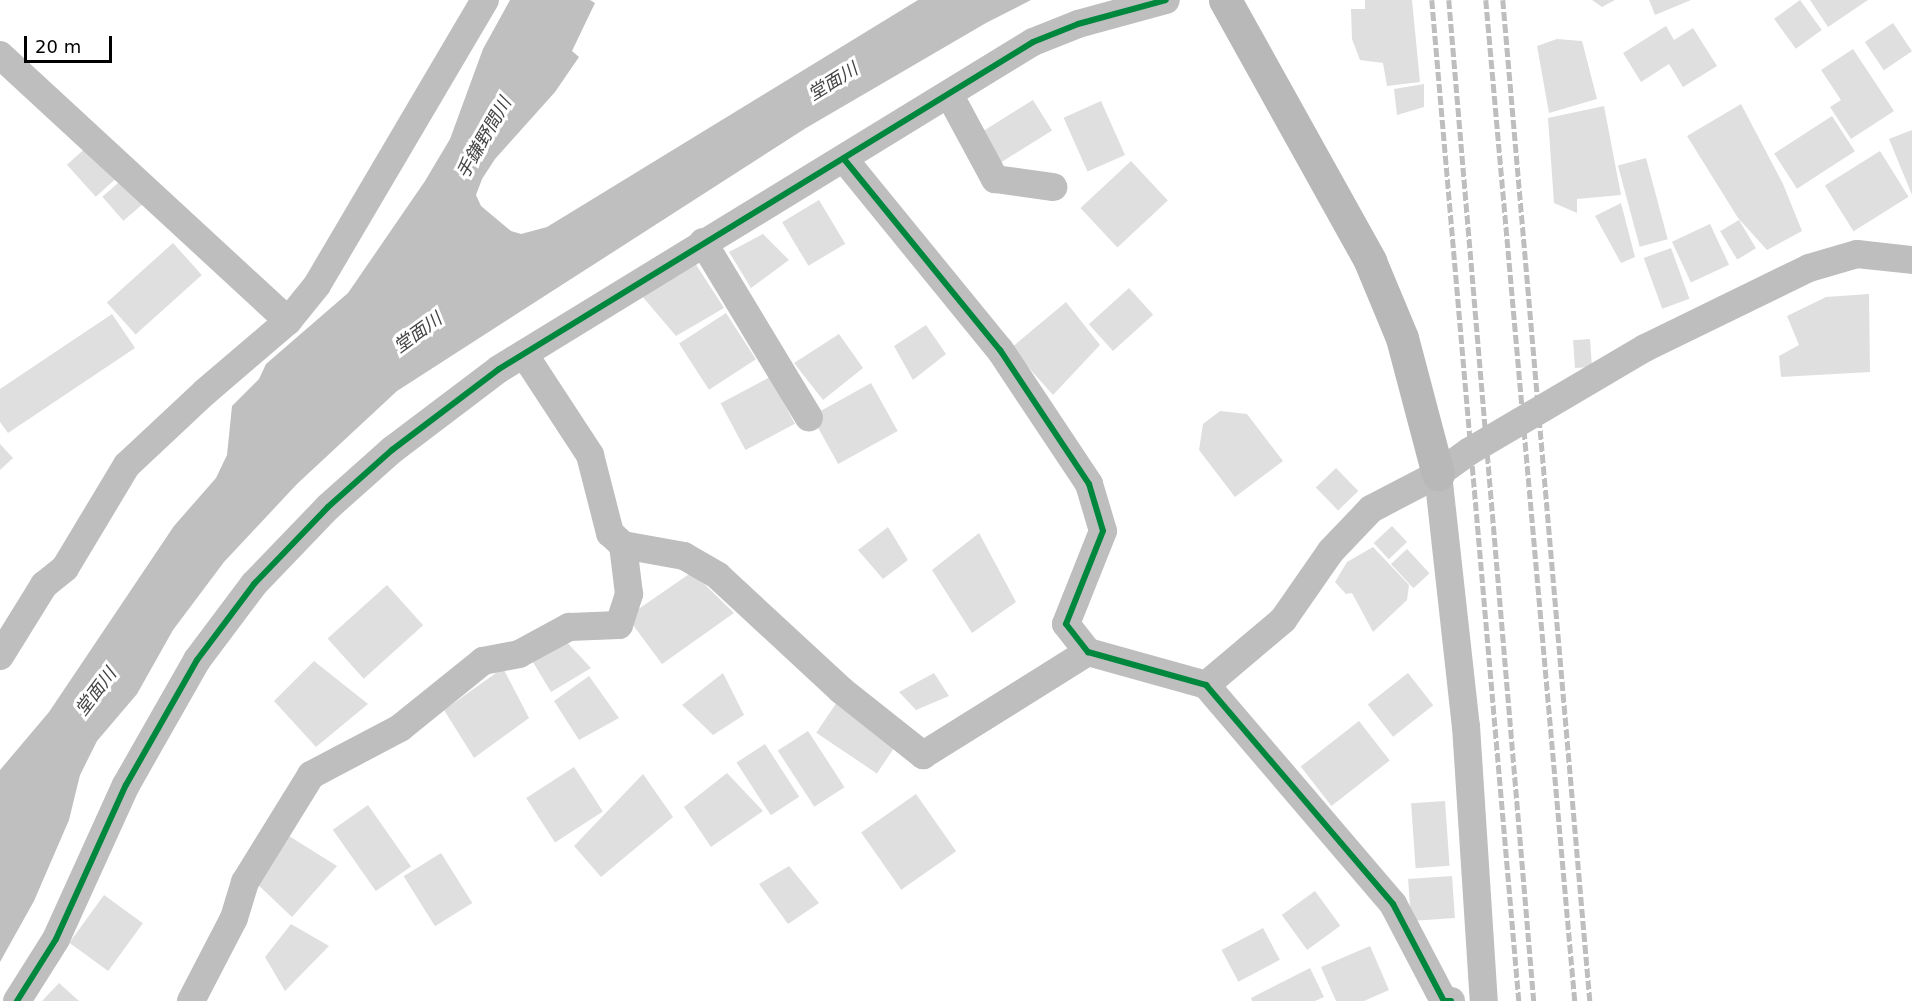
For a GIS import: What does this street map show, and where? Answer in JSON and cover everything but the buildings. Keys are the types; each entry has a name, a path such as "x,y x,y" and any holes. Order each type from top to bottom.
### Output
{"street":[{"path":"0,656 44,585 65,568 127,465 205,392 288,321 317,285 484,0"},
{"path":"17,1001 56,939 126,785 197,660 254,584 328,507 392,450 499,369 1033,42 1078,24 1166,0"},
{"path":"1225,0 1370,261 1402,338 1438,474 1466,726 1480,1000"},
{"path":"0,55 288,321"},
{"path":"949,94 995,179 1053,186"},
{"path":"844,159 1000,350 1089,484 1103,531 1066,624 1088,652 1206,685 1393,904 1444,1001 1451,1001"},
{"path":"703,242 808,417"},
{"path":"1206,685 1283,620 1331,551 1371,509 1438,474 1470,451 1645,348 1809,268 1857,254 1912,260"},
{"path":"524,354 590,455 610,533 623,544 684,556 718,576 841,690 923,755 1088,652"},
{"path":"190,1001 234,918 245,882 311,776 400,728 483,661 519,654 569,627 619,625 629,594 623,544"}],"water":[{"path":"510,0 590,0 595,3 572,51 579,57 555,92 495,159 482,179 476,195 481,206 511,231 521,234 547,227 918,0 1031,0 986,23 806,128 397,391 297,484 224,562 173,630 137,694 97,741 80,775 69,820 34,901 0,962 0,770 49,712 174,526 216,478 227,455 232,406 259,379 266,364 348,293 425,181 450,139 483,49"}],"railway":[{"path":"1432,0 1519,1001"},
{"path":"1449,0 1534,1001"},
{"path":"1486,0 1575,1001"},
{"path":"1503,0 1590,1001"}],"cycle path":[{"path":"17,1001 56,939 126,785 197,660 254,584 328,507 392,450 499,369 1033,42 1078,24 1166,0"},
{"path":"844,159 1000,350 1089,484 1103,531 1066,624 1088,652 1206,685 1393,904 1444,1001 1451,1001"}],"water label":[{"name":"堂面川","path":"833,82"},
{"name":"手鎌野間川","path":"484,138"},
{"name":"堂面川","path":"418,333"},
{"name":"堂面川","path":"96,692"}]}
